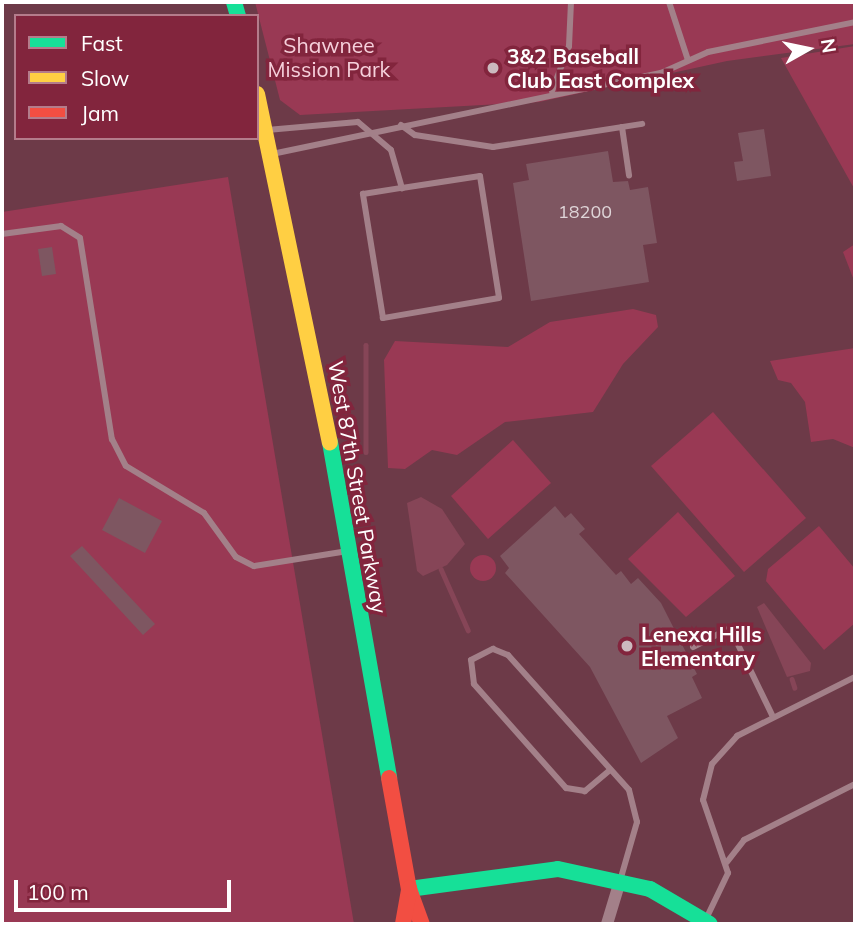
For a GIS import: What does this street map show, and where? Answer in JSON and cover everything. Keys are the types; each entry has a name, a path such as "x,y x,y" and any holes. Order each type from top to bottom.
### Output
{"main road":[{"name":"West 87th Street Parkway","path":"259,102 272,154 348,551 409,889 422,924"},
{"path":"409,889 531,869 620,881 708,922"},
{"name":"West 87th Street Parkway","path":"403,924 409,889"}],"street":[{"path":"607,924 620,881"}],"lane":[{"path":"552,91 569,47 571,2"},
{"path":"669,2 688,60"},
{"path":"272,154 361,139 373,130 552,91 661,73 688,60 855,22"},
{"path":"266,130 358,122 373,130 396,160 402,188"},
{"path":"401,125 415,135 493,146 642,124"},
{"path":"622,127 629,175"},
{"path":"480,176 499,298 383,318 363,194 402,188 480,176"},
{"path":"2,234 61,226 80,238 112,439 126,466 204,513 236,557 254,566 348,551"},
{"path":"693,647 730,628 774,717"},
{"path":"610,770 585,791 566,788 474,684 471,660 493,649 508,655 629,790 636,810 620,881"},
{"path":"708,922 724,888 727,862 705,812 707,776 728,744 774,717 855,677"},
{"path":"727,862 744,840 855,784"}],"green space":[{"name":"Shawnee Mission Park","path":"255,2 855,2 855,44 727,61 539,102 300,115 280,100"},
{"path":"855,46 855,190 781,58"},
{"path":"228,177 354,924 2,924 2,212"},
{"path":"855,244 855,283 843,252"},
{"path":"633,309 656,315 658,327 623,364 593,412 505,422 457,455 432,450 405,469 388,468 384,360 395,341 508,347 550,322"},
{"path":"855,348 855,448 833,439 811,442 805,402 791,383 778,380 770,361"},
{"path":"713,412 806,518 744,572 651,466"},
{"path":"513,440 551,483 488,539 451,496"},
{"path":"678,512 735,576 686,617 628,559"},
{"path":"819,526 855,569 855,623 824,650 766,581 768,569"},
{"path":"483,555 492,559 496,568 492,577 483,581 474,577 470,568 474,559"}],"shaded area":[{"path":"421,497 442,509 465,544 447,565 423,576 417,571 407,503"},
{"path":"764,603 811,663 810,671 787,677 757,607"}],"building":[{"path":"764,129 771,176 737,181 734,162 743,161 738,133"},
{"path":"608,151 613,182 628,181 630,190 648,187 657,243 643,245 649,282 531,301 513,183 529,180 526,164"},
{"path":"52,247 56,274 42,276 38,249"},
{"path":"119,498 162,521 145,553 102,530"},
{"name":"Lenexa Hills Elementary","path":"555,506 565,518 571,513 585,529 579,534 616,575 621,571 631,584 638,578 661,603 697,674 692,677 702,698 667,716 678,738 641,763 590,667 505,573 509,568 500,556"},
{"path":"82,546 155,624 143,635 70,556"}],"waterway":[{"path":"366,345 366,452"},
{"path":"441,569 468,630"},
{"path":"792,679 795,688"}],"traffic: fast":[{"path":"234,2 237,14"},
{"path":"330,442 389,778"},
{"path":"409,889 558,869 650,889 710,924"}],"traffic: slow":[{"path":"259,104 330,442"}],"traffic: jam":[{"path":"389,778 409,889 422,924"},
{"path":"403,924 409,889"}],"place":[{"name":"3&2 Baseball Club East Complex","path":"493,68"},
{"name":"Lenexa Hills Elementary","path":"627,646"}]}
